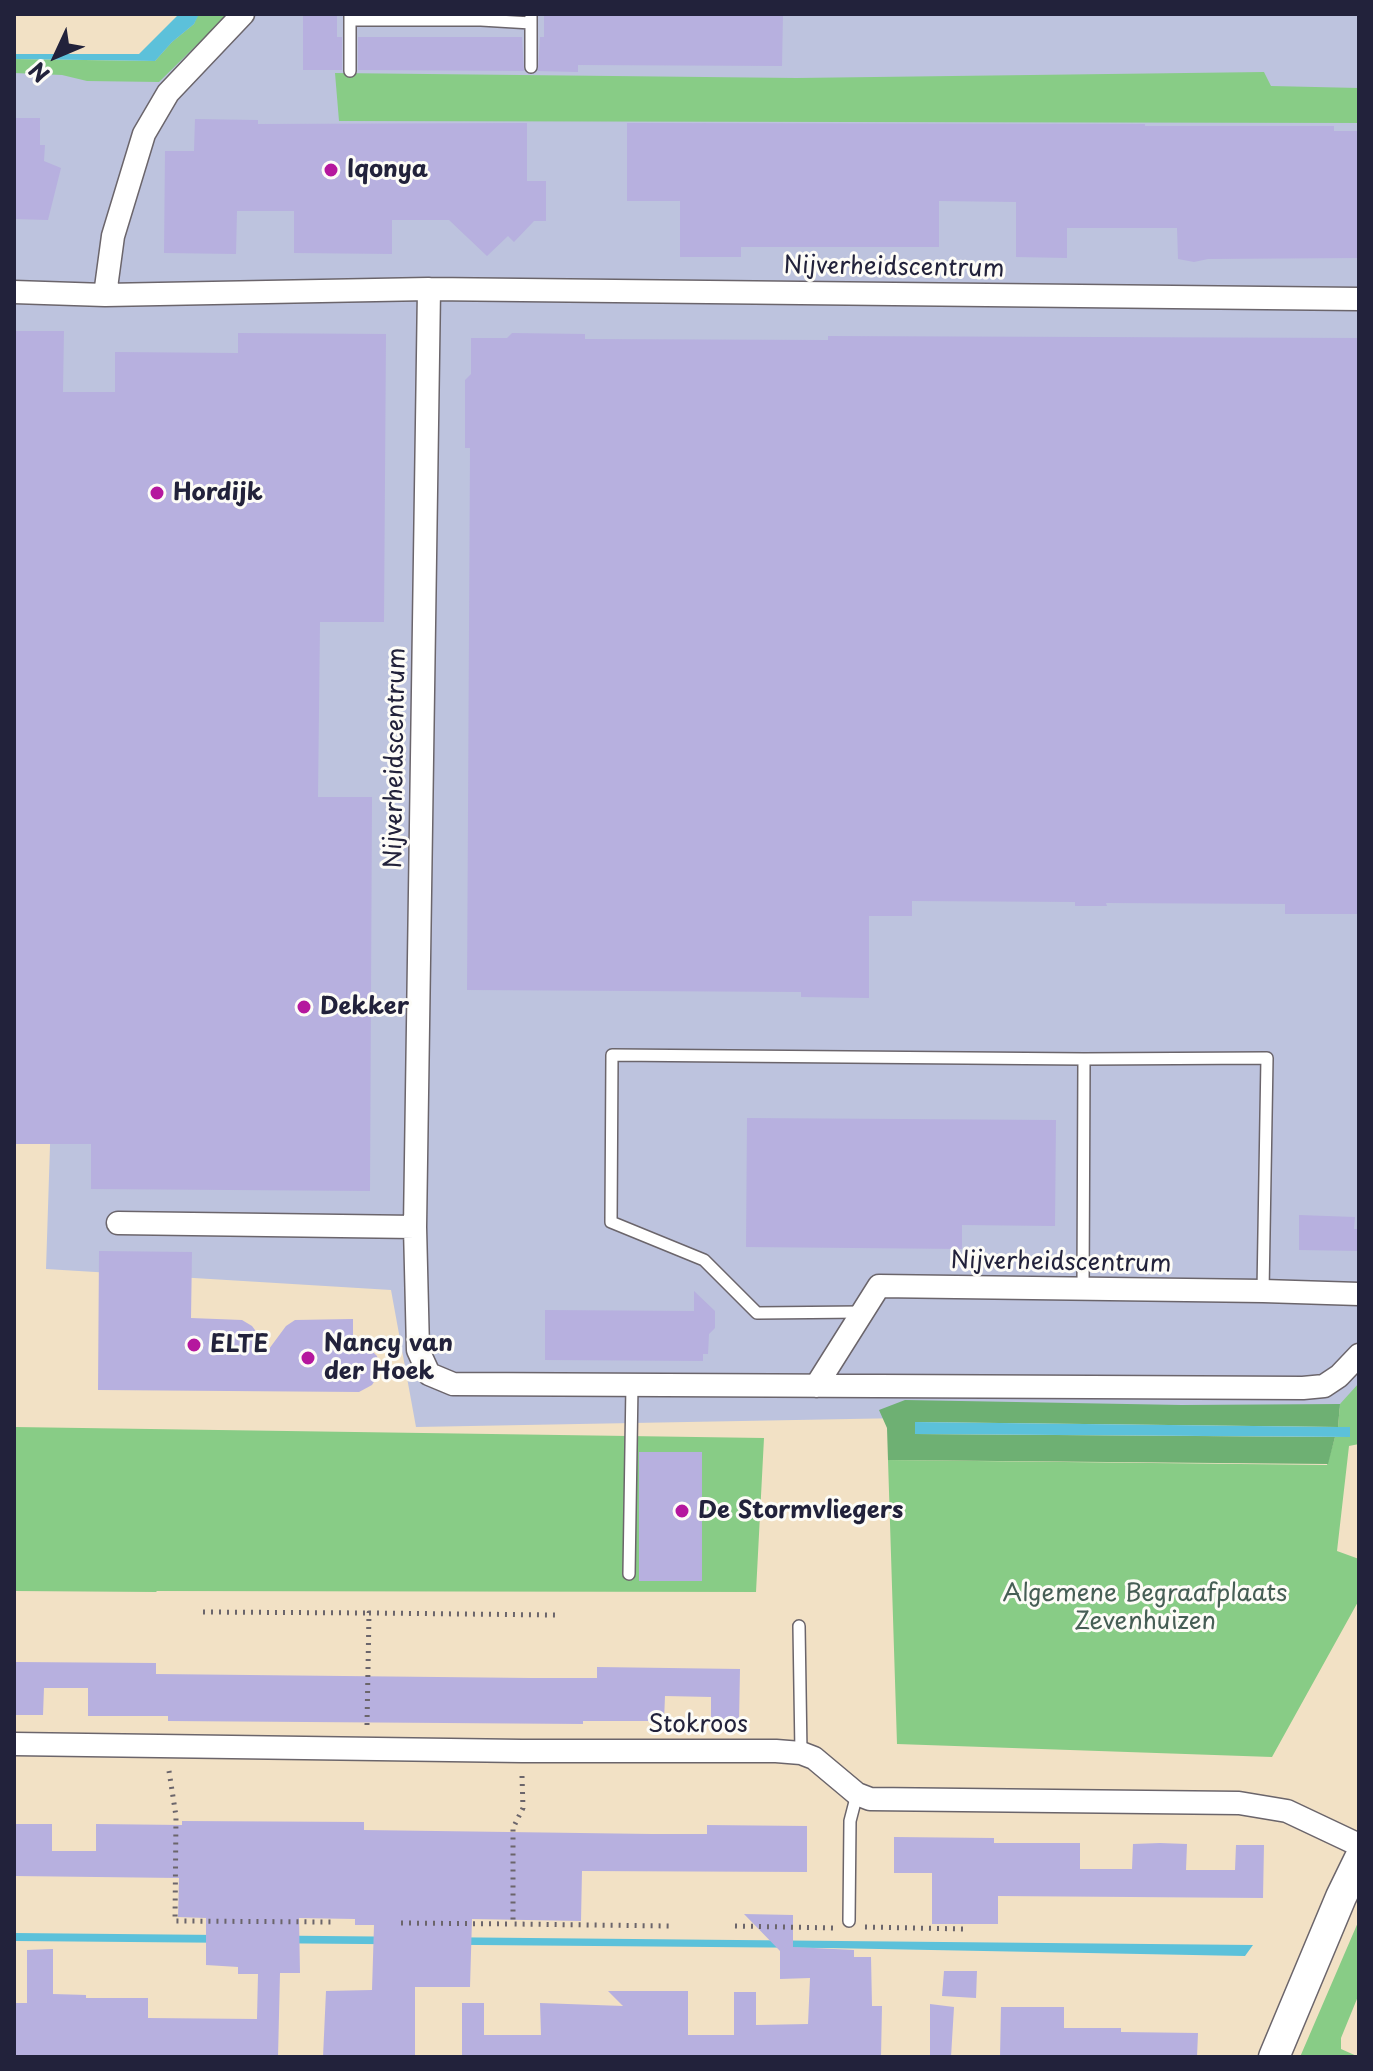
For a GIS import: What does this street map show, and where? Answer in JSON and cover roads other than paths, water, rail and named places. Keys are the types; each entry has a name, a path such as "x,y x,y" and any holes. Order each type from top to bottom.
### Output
{"main road":[{"path":"1274,2057 1359,1860"}],"street":[{"path":"105,295 113,236 144,134 168,93 243,14"},
{"name":"Nijverheidscentrum","path":"429,289 415,1227 418,1350 429,1374 453,1384 1303,1388 1324,1386 1339,1376 1359,1355"},
{"name":"Nijverheidscentrum","path":"14,292 105,295 429,289 1359,299"},
{"path":"118,1223 415,1227"},
{"name":"Nijverheidscentrum","path":"816,1386 879,1286 1359,1294"},
{"name":"Stokroos","path":"14,1744 801,1753"},
{"path":"801,1753 814,1758 857,1794 870,1799 1239,1803 1287,1811 1359,1845"}],"lane":[{"path":"350,71 350,17 531,18 531,67"},
{"path":"863,1312 757,1313 704,1260 611,1222 612,1055 1267,1058 1263,1291"},
{"path":"1083,1289 1084,1059"},
{"path":"629,1574 632,1385"},
{"path":"799,1626 801,1753"},
{"path":"849,1921 850,1821 857,1794"}],"water":[{"path":"179,14 198,16 194,24 155,61 14,59 14,54 139,54"},
{"path":"915,1422 1350,1427 1350,1437 915,1434"},
{"path":"14,1933 1253,1945 1245,1956 827,1948 14,1941"}],"place":[{"name":"Iqonya","path":"331,170"},
{"name":"Hordijk","path":"157,493"},
{"name":"Dekker","path":"304,1007"},
{"name":"ELTE","path":"194,1345"},
{"name":"Nancy van der Hoek","path":"308,1358"},
{"name":"De Stormvliegers","path":"682,1511"}],"park label":[{"name":"Algemene Begraafplaats Zevenhuizen","path":"1145,1608"}]}
